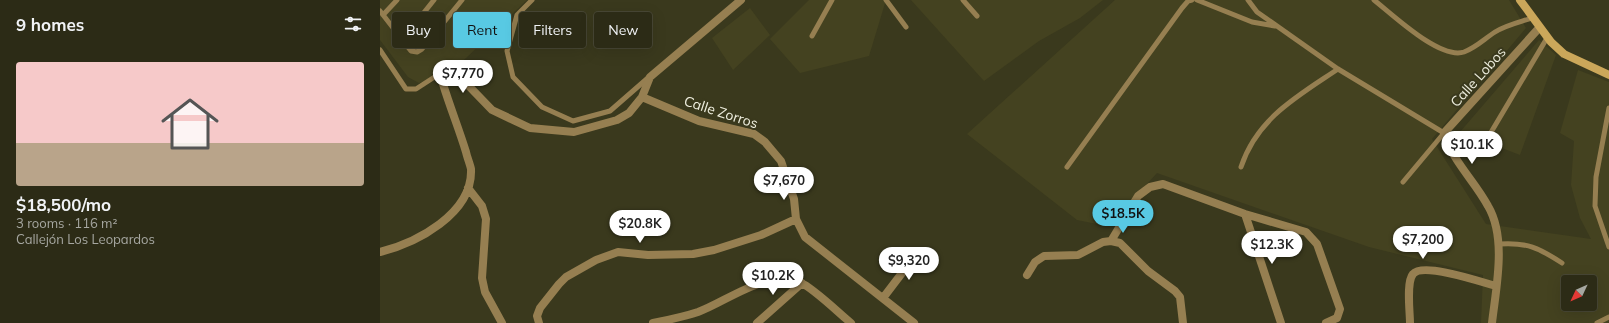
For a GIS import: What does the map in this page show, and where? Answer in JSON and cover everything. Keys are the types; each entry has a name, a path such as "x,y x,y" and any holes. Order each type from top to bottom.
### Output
{"main road":[{"path":"1520,0 1547,38 1564,54 1609,75"}],"street":[{"path":"380,252 400,247 421,237 438,226 452,212 468,188 471,169 443,84 452,79 463,80 492,110 530,128 574,132 617,120 629,113 642,97 650,77 741,0"},
{"name":"Calle Lobos","path":"1444,133 1539,28"},
{"name":"Calle Zorros","path":"642,97 699,121 754,134 765,142 773,151 783,167 794,199 796,219 805,237 914,323"},
{"path":"1444,133 1449,150 1489,206 1497,230 1498,244 1496,286 1492,323"},
{"path":"1028,275 1035,262 1044,256 1078,255 1111,240 1138,196 1150,187 1163,184 1245,214 1306,232 1313,239 1340,309 1337,318 1326,323"},
{"path":"468,188 482,206 486,219 482,278 485,292 502,323"},
{"path":"1245,214 1281,323"},
{"path":"539,323 537,316 540,308 558,284 566,276 596,260 618,252 648,255 693,254 714,250 754,237 796,219"},
{"path":"1111,240 1120,243 1148,271 1175,292 1180,298 1183,323"},
{"path":"884,298 918,252"},
{"path":"1410,323 1409,284 1413,274 1420,270 1432,270 1496,286"},
{"path":"653,323 698,311 734,293 760,283 780,280 802,283 851,323"},
{"path":"757,323 802,283"}],"lane":[{"path":"392,26 382,13 397,0"},
{"path":"424,12 434,0"},
{"path":"445,20 462,0"},
{"path":"532,0 517,15 507,51 513,77 542,107 573,121 610,111 650,77"},
{"path":"812,36 832,0"},
{"path":"886,0 906,27"},
{"path":"963,0 977,16"},
{"path":"1067,167 1182,8 1188,1 1192,0"},
{"path":"1196,0 1252,22 1276,26"},
{"path":"1248,0 1257,12 1338,69 1444,133 1403,182"},
{"path":"1374,0 1432,44 1447,51 1463,52 1478,46 1495,32 1532,18"},
{"path":"1490,134 1547,38"},
{"path":"409,48 417,52 422,48"},
{"path":"380,50 406,89 416,90 436,76 443,84"},
{"path":"1241,167 1246,150 1276,112 1338,69"},
{"path":"1609,108 1596,177 1595,206 1609,247"},
{"path":"1498,244 1527,244 1542,250 1562,263"},
{"path":"1597,323 1609,317"}],"shaded area":[{"path":"380,0 527,0 511,15 511,12 453,12 453,48 477,48 446,77 419,83 408,77 380,40"},
{"path":"809,0 886,0 869,56 800,73 770,39"},
{"path":"911,0 1103,0 1080,18 1039,41 984,81"},
{"path":"1115,0 1509,0 1526,28 1432,139 1486,224 1591,239 1580,218 1571,185 1574,141 1560,133 1578,70 1609,82 1609,323 1481,323 1483,275 1369,247 1157,173 1119,214 1097,224 1077,220 967,134"},
{"path":"750,8 770,35 733,70 712,38"},
{"path":"1539,40 1556,55 1520,155 1460,132"}]}
